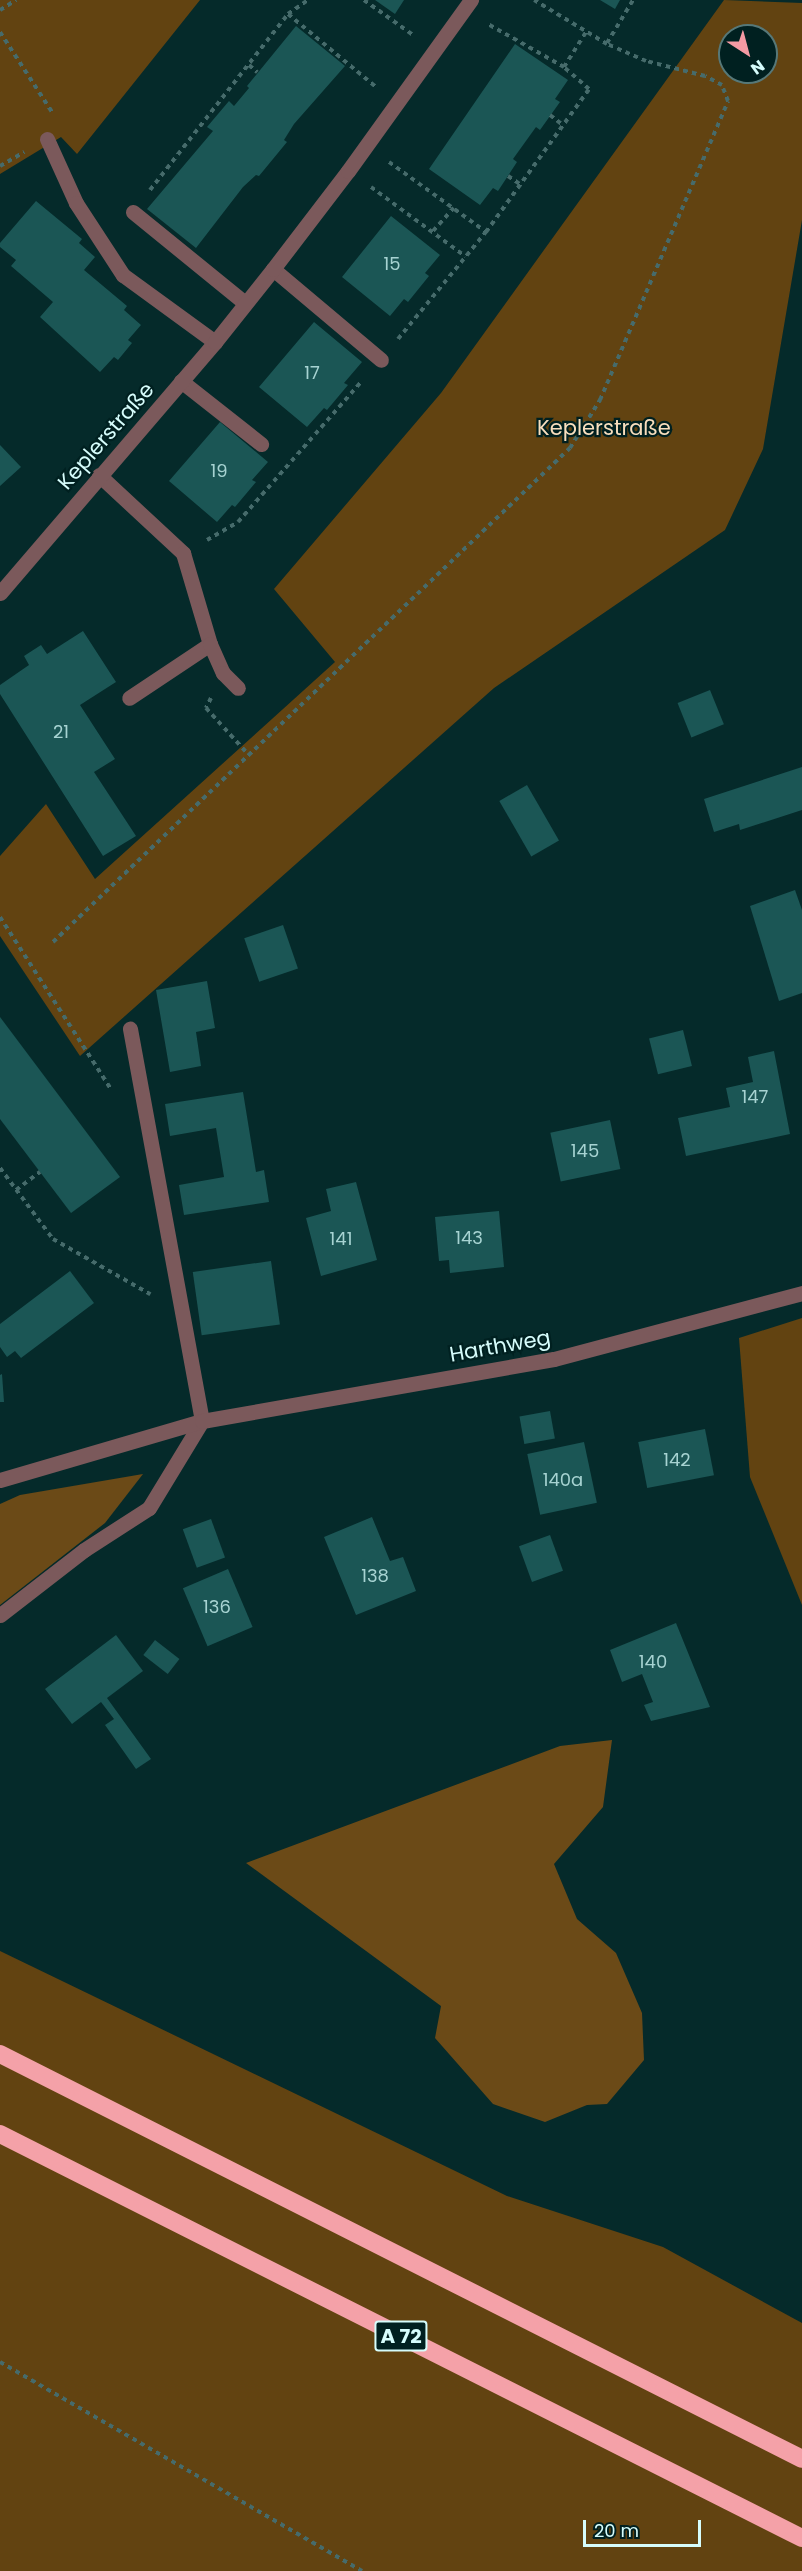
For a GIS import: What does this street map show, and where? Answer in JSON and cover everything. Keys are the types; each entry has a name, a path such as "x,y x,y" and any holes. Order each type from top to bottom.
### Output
{"highway":[{"path":"0,2054 802,2459"},
{"name":"A 72","path":"0,2134 802,2538"}],"street":[{"name":"Keplerstraße","path":"3,584 181,381 273,269 348,171 467,5"},
{"path":"47,139 76,202 123,275 214,342"},
{"path":"133,212 245,303"},
{"path":"273,269 381,360"},
{"path":"181,381 261,444"},
{"path":"99,475 183,553 210,644 223,673 238,688"},
{"path":"129,699 210,644"},
{"path":"0,1615 84,1550 149,1508 202,1421 130,1029"},
{"name":"Harthweg","path":"0,1480 202,1421 554,1359 802,1293"}],"path":[{"path":"0,10 16,0"},
{"path":"133,212 288,14 308,0"},
{"path":"364,0 435,51"},
{"path":"53,942 570,448 600,400 728,100 722,85 705,76 646,62 607,44 534,0"},
{"path":"607,44 633,0"},
{"path":"183,553 238,522 381,360 486,232 589,89 564,68 467,5"},
{"path":"288,14 367,79"},
{"path":"0,32 60,124 47,139 0,166"},
{"path":"564,68 586,32"},
{"path":"249,65 257,72"},
{"path":"218,103 224,108"},
{"path":"550,115 563,125"},
{"path":"366,146 486,232"},
{"path":"348,171 465,256"},
{"path":"508,176 520,184"},
{"path":"433,231 454,208"},
{"path":"223,673 206,708 248,754"},
{"path":"0,917 115,1094"},
{"path":"0,1168 53,1239 182,1312"},
{"path":"16,1190 40,1172"},
{"path":"0,2362 362,2571"}],"green space":[{"path":"0,0 200,0 77,154 61,137 0,174"},
{"name":"Keplerstraße","path":"724,0 802,3 802,220 763,449 725,530 494,688 80,1056 0,936 0,856 46,804 95,879 335,662 274,589 441,393"},
{"path":"802,1318 802,1605 750,1477 739,1338"},
{"path":"0,1951 507,2196 663,2247 802,2323 802,2571 0,2571"}],"shaded area":[{"path":"143,1474 105,1523 0,1605 0,1504 20,1495"},
{"path":"612,1740 603,1807 554,1864 577,1919 616,1953 642,2013 644,2060 607,2104 587,2105 545,2122 493,2104 435,2038 441,2006 246,1863 560,1746"}],"building":[{"path":"375,0 404,0 395,14"},
{"path":"600,0 620,0 615,9"},
{"path":"296,26 345,66 294,124 284,140 287,142 259,176 256,175 243,187 196,248 147,209 213,131 207,127 229,101 234,106 249,88 247,86"},
{"path":"515,44 568,80 555,99 560,102 540,130 536,127 513,159 517,162 498,191 493,188 480,205 429,169"},
{"path":"36,201 82,239 79,243 95,257 84,270 127,306 124,310 141,325 128,340 132,343 118,360 114,357 100,372 40,317 53,302 11,266 16,260 0,247 0,243"},
{"path":"391,216 440,255 425,273 429,276 408,302 404,299 390,316 342,277"},
{"path":"314,322 362,362 344,383 348,385 327,410 324,408 307,427 259,387"},
{"path":"220,422 268,462 252,480 256,482 235,507 232,505 217,522 169,481"},
{"path":"0,445 21,467 0,486"},
{"path":"83,631 116,682 80,705 115,759 94,772 136,836 103,856 0,694 0,685 29,665 24,656 41,645 47,654"},
{"path":"710,690 724,724 691,737 678,703"},
{"path":"802,767 802,810 740,830 739,824 714,832 704,799"},
{"path":"527,785 559,840 531,856 499,801"},
{"path":"795,890 802,910 802,993 779,1001 750,906"},
{"path":"283,925 298,968 259,982 244,938"},
{"path":"207,981 215,1028 196,1032 201,1066 170,1072 156,990"},
{"path":"0,1017 120,1177 71,1213 0,1119"},
{"path":"683,1030 692,1066 658,1074 649,1038"},
{"path":"774,1051 790,1134 686,1156 678,1118 730,1107 726,1088 753,1082 748,1057"},
{"path":"243,1092 256,1172 264,1170 269,1202 184,1215 179,1185 224,1177 216,1128 170,1136 165,1104"},
{"path":"610,1120 620,1169 561,1182 550,1133"},
{"path":"356,1182 377,1260 321,1276 306,1218 331,1211 326,1189"},
{"path":"499,1211 504,1267 450,1273 449,1260 439,1261 435,1217"},
{"path":"271,1261 280,1324 202,1335 193,1272"},
{"path":"70,1271 94,1303 21,1358 15,1351 7,1357 0,1347 0,1324"},
{"path":"2,1374 4,1402 0,1402 0,1375"},
{"path":"550,1411 555,1439 524,1444 519,1416"},
{"path":"705,1429 714,1475 647,1488 638,1442"},
{"path":"584,1442 597,1503 540,1515 527,1454"},
{"path":"372,1517 390,1561 403,1557 416,1591 356,1615 324,1537"},
{"path":"211,1519 225,1558 197,1568 183,1529"},
{"path":"550,1535 563,1571 532,1582 519,1546"},
{"path":"228,1569 253,1627 208,1646 183,1588"},
{"path":"676,1623 710,1707 651,1721 644,1705 653,1702 642,1674 622,1682 610,1650"},
{"path":"116,1635 143,1671 107,1698 151,1759 136,1769 105,1725 114,1719 101,1702 72,1724 45,1689"},
{"path":"155,1640 179,1659 168,1674 143,1655"}]}
